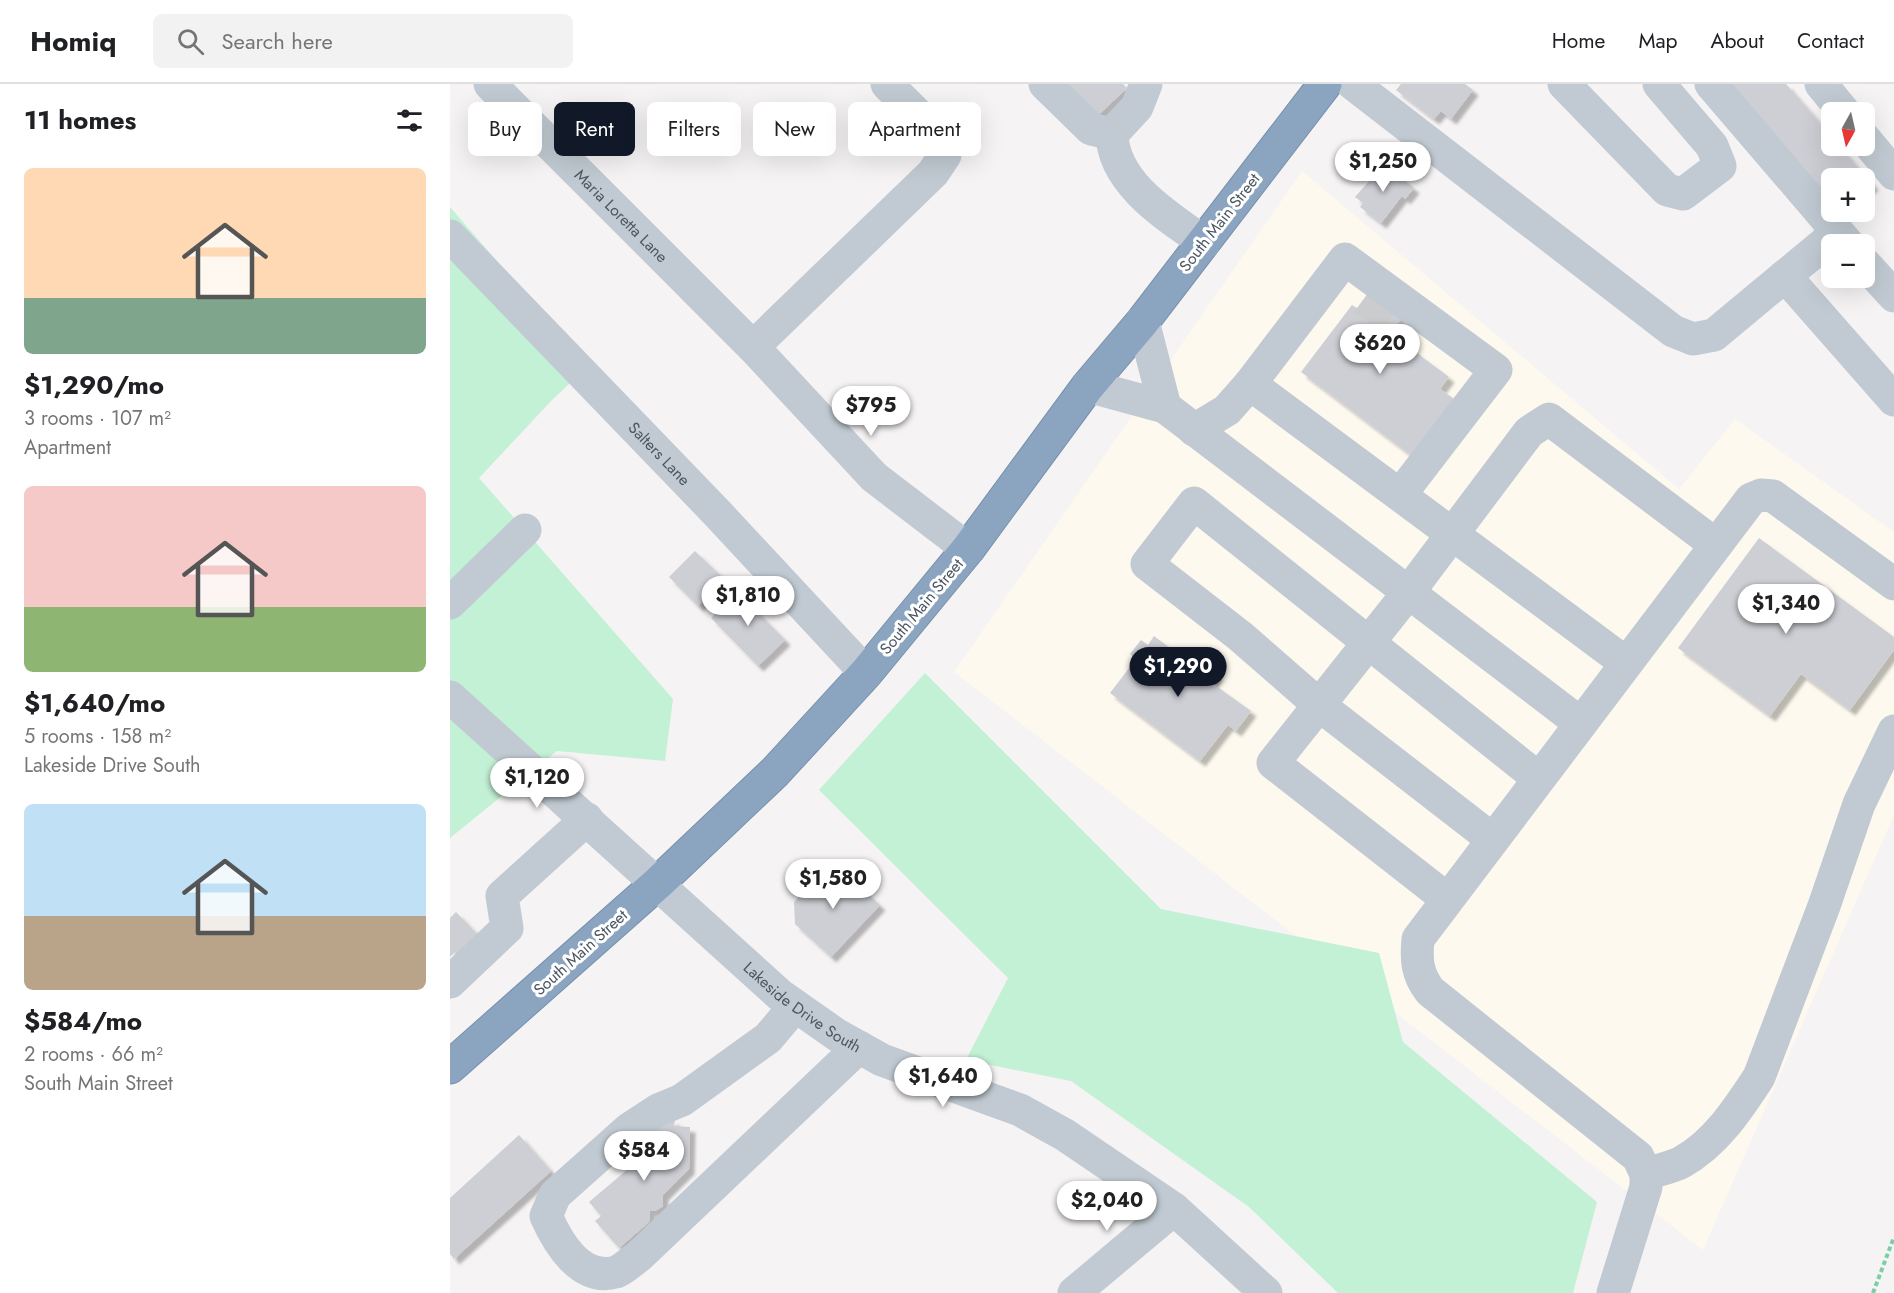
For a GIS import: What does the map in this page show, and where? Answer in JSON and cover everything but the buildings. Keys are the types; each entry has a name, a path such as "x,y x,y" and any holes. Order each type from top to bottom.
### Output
{"highway":[{"name":"South Main Street","path":"450,1067 658,883 776,772 866,673 968,549 1088,386 1143,321 1324,84"}],"street":[{"name":"Maria Loretta Lane","path":"490,84 753,347 874,477 968,549"},
{"path":"753,347 933,173 945,155 934,131 887,84"},
{"path":"1045,84 1091,129 1112,134"},
{"path":"1146,84 1137,107 1112,134 1115,158 1129,178 1169,218 1204,242"},
{"path":"1353,84 1673,331 1693,339 1714,335 1785,276 1821,253"},
{"path":"1564,84 1667,190 1683,194 1720,166 1712,146 1659,84"},
{"path":"1711,84 1838,234"},
{"path":"1821,84 1836,102"},
{"path":"1875,151 1894,174"},
{"name":"Salters Lane","path":"450,236 718,514 866,673"},
{"path":"1338,267 1364,299"},
{"path":"1338,267 1432,323 1496,370 1400,495"},
{"path":"1194,430 1227,410 1250,384 1338,267"},
{"path":"1875,275 1894,296"},
{"path":"1785,276 1894,399"},
{"path":"1143,321 1165,407"},
{"path":"1398,323 1408,330 1432,323"},
{"path":"1250,384 1626,663"},
{"path":"1088,386 1165,407 1580,723"},
{"path":"1447,899 1273,764 1408,593 1529,432 1549,419 1716,545"},
{"path":"1613,1293 1646,1187 1646,1174 1638,1157 1430,991 1421,979 1416,960 1418,939 1751,499 1761,495 1773,496 1894,584"},
{"path":"1492,839 1319,705 1240,636 1147,564 1194,503 1538,778"},
{"path":"450,603 525,530"},
{"name":"Lakeside Drive South","path":"450,697 780,995 795,1006 882,1060 1020,1110 1065,1135 1173,1209 1266,1293"},
{"path":"1646,1174 1680,1163 1705,1146 1736,1110 1759,1077 1824,906 1858,804 1894,731"},
{"path":"450,982 507,928 502,896 587,819"},
{"path":"795,1006 768,1038 682,1100 658,1110 629,1129 555,1195 546,1216 554,1234 585,1269 600,1274 618,1271 639,1256 859,1047"},
{"path":"1074,1293 1173,1209"}],"path":[{"path":"1873,1293 1894,1237"}],"shaded area":[{"path":"1302,171 1679,489 1735,419 1894,532 1894,815 1703,1250 954,672"}],"green space":[{"path":"450,207 588,366 552,400 479,478 673,699 665,761 557,751 450,838"},
{"path":"925,673 1161,909 1379,953 1403,1042 1597,1202 1573,1293 1338,1293 1249,1207 1071,1081 966,1060 1008,978 819,790"}],"tunnel":[{"path":"1364,299 1398,323"}]}
